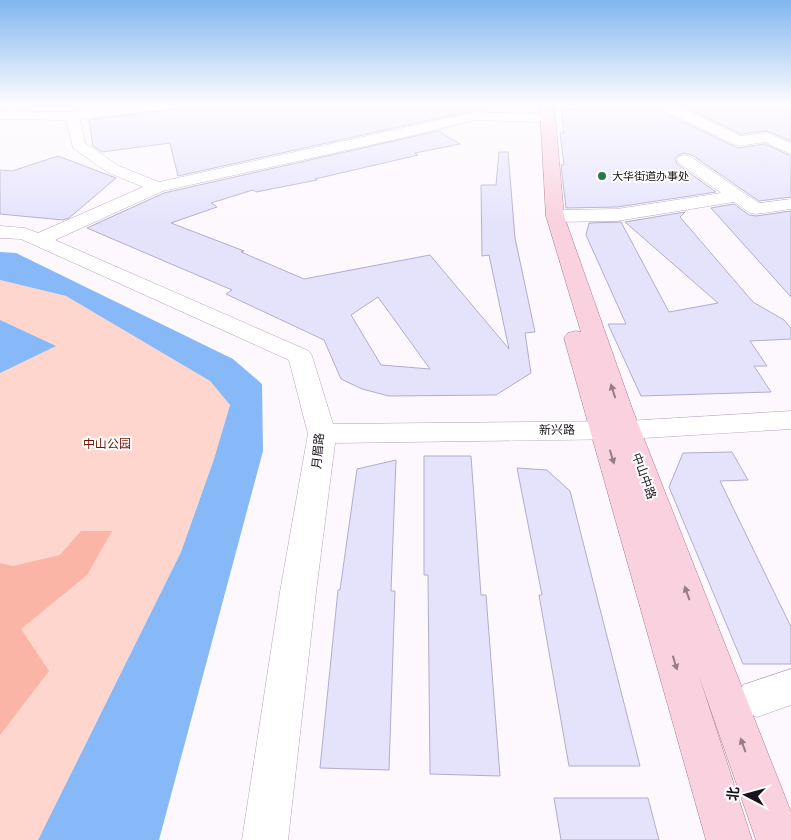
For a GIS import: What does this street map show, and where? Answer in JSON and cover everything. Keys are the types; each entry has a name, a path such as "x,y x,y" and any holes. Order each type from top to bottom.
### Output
{"main road":[{"name":"中山中路","path":"541,143 540,216 615,430 778,840"},
{"name":"中山中路","path":"546,143 555,216 729,840"}],"street":[{"path":"77,143 113,169 158,187"},
{"path":"38,240 158,187 353,143"},
{"path":"779,143 791,149"},
{"path":"685,160 756,209 791,204"},
{"path":"555,216 617,215 736,196"},
{"name":"月眉路","path":"0,232 24,234 300,356 322,434 298,592 265,840"},
{"name":"新兴路","path":"322,434 615,430 791,420"}],"green space":[{"name":"中山公园","path":"0,280 66,296 210,381 230,405 214,459 181,552 38,840 0,840"}],"shaded area":[{"path":"81,531 112,531 87,575 21,629 49,671 0,735 0,563 13,566 60,555"}],"water":[{"path":"0,252 16,253 233,359 262,384 263,451 159,840 38,840 181,552 214,459 230,405 210,381 66,296 0,280"},
{"path":"0,320 56,346 0,373"}],"building":[{"path":"93,143 168,143 102,152 93,146"},
{"path":"170,143 326,143 178,176"},
{"path":"384,143 459,143 460,144 415,153 418,155 315,179 317,180 256,192 253,190 211,203 217,207 171,223 244,251 241,252 304,279 430,255 509,349 489,255 482,256 481,185 496,185 499,152 508,152 515,238 535,332 525,333 531,373 496,395 389,396 362,389 341,379 324,340 226,294 232,290 87,228 164,193","holes":["378,297 430,369 381,365 351,315"]},
{"path":"561,143 728,143 738,148 765,144 791,156 791,197 759,201 692,155 684,153 678,155 675,159 677,164 716,192 617,207 566,208 561,165 564,165"},
{"path":"58,156 116,178 69,218 63,220 0,214 0,170 12,171"},
{"path":"734,204 749,215 756,216 791,211 791,297 711,208"},
{"path":"685,212 680,217 753,302 784,320 791,328 791,339 750,341 767,366 754,366 771,392 641,396 608,324 626,324 586,235 589,223 621,222 669,312 718,303 625,222"},
{"path":"732,452 748,480 720,481 791,627 791,664 743,664 669,487 683,453"},
{"path":"424,456 471,456 481,595 486,595 500,776 430,774 428,575 424,575"},
{"path":"396,460 391,591 395,591 389,770 320,768 338,590 340,590 357,469"},
{"path":"517,468 547,470 570,491 640,766 569,766 539,595 542,595"},
{"path":"554,798 648,798 659,840 561,840"}],"place":[{"name":"大华街道办事处","path":"602,176"}]}
